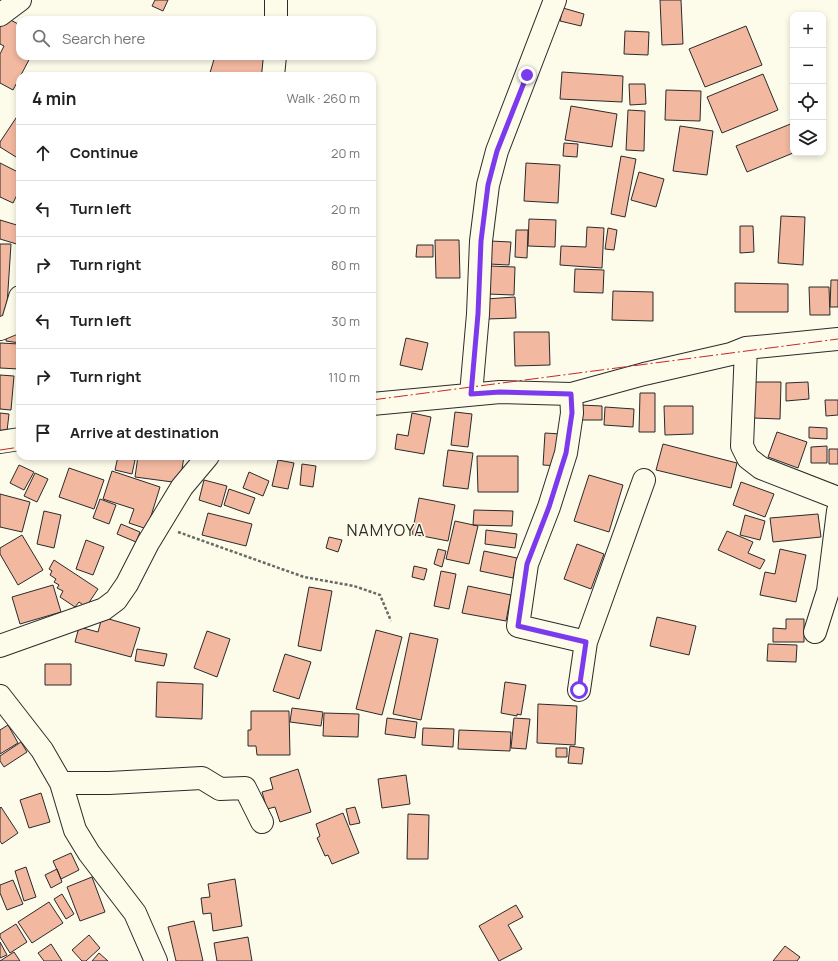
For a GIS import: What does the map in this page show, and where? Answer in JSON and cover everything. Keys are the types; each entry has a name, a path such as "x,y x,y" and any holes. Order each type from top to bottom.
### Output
{"street":[{"path":"0,15 20,0"},
{"path":"276,0 276,16"},
{"path":"471,394 478,314 481,241 488,185 497,151 555,0"},
{"path":"273,72 275,60"},
{"path":"0,329 12,324 16,310"},
{"path":"376,404 500,392 571,394 644,374 731,354 746,348 838,339"},
{"path":"746,348 742,446 748,458 761,468 838,498"},
{"path":"571,394 572,413 566,453 549,507 527,564 518,626 586,642"},
{"path":"0,442 16,440"},
{"path":"0,646 104,609 116,600 127,584 148,543 182,488 205,460"},
{"path":"579,690 586,642 644,480"},
{"path":"815,632 828,591 838,511"},
{"path":"0,696 42,750 61,783 75,830 89,853 135,913 156,961"},
{"path":"61,783 109,783 202,778 220,789 245,788 262,822"}],"path":[{"path":"159,525 304,578 354,586 380,595 391,620"}],"building":[{"path":"155,0 168,0 163,11 152,6"},
{"path":"660,0 681,0 683,44 662,45"},
{"path":"563,8 584,14 581,26 560,21"},
{"path":"5,17 16,23 16,60 29,60 23,72 16,72 16,84 13,90 0,83 0,54 4,46 0,44 0,27"},
{"path":"746,26 762,65 705,87 689,49"},
{"path":"625,31 649,32 648,55 624,54"},
{"path":"214,60 269,61 265,72 210,72"},
{"path":"562,72 623,76 622,102 560,99"},
{"path":"763,74 778,110 722,133 707,97"},
{"path":"629,84 645,84 646,104 630,105"},
{"path":"666,90 701,91 700,121 665,120"},
{"path":"571,106 617,114 612,147 565,140"},
{"path":"628,110 645,111 644,151 626,150"},
{"path":"16,118 16,157 0,147 0,142"},
{"path":"790,124 790,154 747,172 736,146"},
{"path":"680,126 713,131 707,175 673,171"},
{"path":"564,143 578,144 577,157 563,156"},
{"path":"621,156 636,159 625,217 611,214"},
{"path":"0,163 16,171 16,197 13,203 0,197"},
{"path":"526,163 560,165 558,203 524,201"},
{"path":"639,172 664,179 656,207 631,200"},
{"path":"781,216 805,217 803,265 778,263"},
{"path":"529,219 556,220 555,247 528,246"},
{"path":"0,220 16,225 16,244 0,239"},
{"path":"740,226 753,226 754,252 740,253"},
{"path":"587,227 604,228 602,268 560,265 561,246 586,247"},
{"path":"608,228 617,230 614,250 605,249"},
{"path":"516,230 528,230 527,258 515,257"},
{"path":"435,240 459,240 460,278 436,278"},
{"path":"490,241 511,242 509,265 489,264"},
{"path":"0,244 11,244 6,321 0,320"},
{"path":"417,245 433,245 433,257 416,257"},
{"path":"489,266 515,267 514,295 487,294"},
{"path":"575,269 604,270 603,293 574,292"},
{"path":"831,280 838,280 838,307 830,307"},
{"path":"735,283 788,284 788,312 735,312"},
{"path":"809,287 829,287 830,315 810,315"},
{"path":"613,291 653,292 653,321 612,320"},
{"path":"515,297 516,318 487,319 486,299"},
{"path":"7,332 16,333 16,342 6,341"},
{"path":"514,332 549,332 550,365 515,366"},
{"path":"406,338 428,343 422,370 400,365"},
{"path":"0,343 16,344 16,369 0,368"},
{"path":"0,375 14,376 11,410 0,409"},
{"path":"754,382 781,382 780,419 753,418"},
{"path":"808,382 809,399 786,401 786,383"},
{"path":"640,393 655,393 655,432 639,432"},
{"path":"825,400 838,400 838,415 826,416"},
{"path":"580,405 602,406 602,420 579,420"},
{"path":"664,406 693,406 693,434 665,435"},
{"path":"605,407 634,409 633,427 604,425"},
{"path":"455,412 472,414 468,447 451,445"},
{"path":"0,413 9,414 7,431 0,431"},
{"path":"412,413 431,417 424,454 395,449 397,434 408,436"},
{"path":"809,427 827,428 827,439 809,438"},
{"path":"777,432 807,442 798,468 768,457"},
{"path":"545,433 561,434 559,466 543,465"},
{"path":"663,444 737,463 731,488 656,470"},
{"path":"827,446 827,463 811,463 811,447"},
{"path":"829,449 838,449 838,464 829,464"},
{"path":"448,450 473,453 468,489 443,486"},
{"path":"477,456 518,456 518,492 478,492"},
{"path":"117,460 135,460 132,474 115,470"},
{"path":"137,460 183,460 180,483 135,477"},
{"path":"278,460 294,463 288,489 272,486"},
{"path":"302,464 316,466 313,487 300,485"},
{"path":"19,465 34,472 24,490 10,483"},
{"path":"69,468 104,480 94,509 59,497"},
{"path":"112,471 160,487 147,529 129,523 134,509 103,499"},
{"path":"249,472 269,481 263,496 243,488"},
{"path":"35,473 48,479 37,502 24,496"},
{"path":"589,475 623,485 609,532 574,521"},
{"path":"204,480 227,486 221,507 199,500"},
{"path":"741,482 774,494 765,517 733,505"},
{"path":"229,489 255,498 249,514 224,505"},
{"path":"0,494 30,502 22,532 0,527"},
{"path":"419,498 455,505 448,541 412,534"},
{"path":"100,499 116,505 109,524 93,518"},
{"path":"474,510 513,511 512,526 473,525"},
{"path":"44,511 61,515 54,548 37,544"},
{"path":"208,513 252,524 246,546 202,535"},
{"path":"818,514 821,537 773,542 770,518"},
{"path":"745,515 765,521 760,540 740,535"},
{"path":"455,521 478,526 469,564 446,559"},
{"path":"121,524 140,532 136,542 117,534"},
{"path":"486,530 517,534 515,548 485,544"},
{"path":"727,531 753,542 748,553 765,560 760,569 718,550"},
{"path":"22,535 43,570 18,585 0,554 0,548"},
{"path":"329,537 342,540 338,552 326,548"},
{"path":"86,540 104,547 93,575 76,569"},
{"path":"577,544 604,554 591,589 564,579"},
{"path":"438,549 446,551 442,567 434,564"},
{"path":"780,549 806,555 796,602 760,595 765,572 775,574"},
{"path":"484,551 517,558 513,578 480,571"},
{"path":"54,560 98,589 86,607 79,602 75,607 60,597 63,591 57,588 59,585 54,582 56,579 50,575 52,571 49,569"},
{"path":"414,566 427,569 424,580 412,577"},
{"path":"441,571 456,574 449,609 434,606"},
{"path":"53,585 61,612 20,624 12,597"},
{"path":"468,586 511,595 506,621 462,613"},
{"path":"309,587 332,591 321,651 298,646"},
{"path":"102,617 140,628 131,657 75,642 79,627 98,632"},
{"path":"657,617 696,626 689,655 650,646"},
{"path":"786,619 804,619 804,642 773,642 773,628 786,629"},
{"path":"376,630 402,637 382,715 356,709"},
{"path":"207,631 230,639 217,677 194,668"},
{"path":"410,633 438,639 421,720 393,714"},
{"path":"768,644 797,645 796,662 767,661"},
{"path":"137,649 167,654 164,666 135,661"},
{"path":"285,654 311,662 299,699 273,691"},
{"path":"45,664 71,664 71,685 45,685"},
{"path":"157,682 203,684 202,719 156,717"},
{"path":"505,682 526,685 521,715 517,714 517,716 501,713"},
{"path":"538,704 577,706 575,745 537,743"},
{"path":"292,708 323,712 321,726 290,722"},
{"path":"251,711 289,711 290,755 257,755 256,746 248,746 248,730 251,730"},
{"path":"324,713 359,714 358,737 323,736"},
{"path":"387,718 417,722 415,738 385,734"},
{"path":"514,718 530,719 526,749 511,748"},
{"path":"8,725 18,743 0,754 0,730"},
{"path":"423,728 454,729 453,747 422,745"},
{"path":"459,730 511,732 510,751 458,749"},
{"path":"21,742 27,752 4,767 0,761 0,756"},
{"path":"570,746 584,748 582,764 568,763"},
{"path":"556,748 567,748 567,757 556,757"},
{"path":"298,769 311,812 280,822 275,807 267,809 262,792 273,789 270,778"},
{"path":"406,775 410,804 382,808 378,779"},
{"path":"41,793 50,822 29,828 20,800"},
{"path":"1,807 18,833 2,844 0,841"},
{"path":"355,807 360,823 350,825 346,809"},
{"path":"343,813 359,853 332,864 328,855 325,856 317,838 320,836 316,824"},
{"path":"408,814 429,815 428,859 407,859"},
{"path":"71,853 79,870 61,879 53,861"},
{"path":"26,867 36,897 24,901 15,871"},
{"path":"57,869 62,882 51,888 45,875"},
{"path":"92,877 105,912 80,921 67,887"},
{"path":"235,879 242,926 213,931 211,913 203,914 201,898 210,897 208,884"},
{"path":"13,880 23,904 7,910 0,893 0,885"},
{"path":"62,894 74,914 66,919 54,899"},
{"path":"49,902 63,923 32,943 18,922"},
{"path":"516,905 523,917 508,925 522,949 499,961 479,926"},
{"path":"194,921 203,961 176,961 168,927"},
{"path":"16,924 27,942 10,953 0,937 0,934"},
{"path":"89,935 100,948 86,961 82,961 72,950"},
{"path":"248,937 252,961 217,961 214,943"},
{"path":"0,942 7,955 0,958"},
{"path":"51,944 62,961 44,961 38,953"},
{"path":"785,946 800,957 797,961 773,961"},
{"path":"14,952 20,961 0,961"},
{"path":"99,953 108,961 92,961"}],"power":[{"path":"376,399 838,339"},
{"path":"0,450 16,448"}],"district":[{"name":"NAMYOYA","path":"386,530"}],"route":[{"path":"527,75 497,151 488,185 481,241 478,314 471,394 500,392 571,394 572,413 566,453 549,507 527,564 518,626 586,642 579,690"}]}
